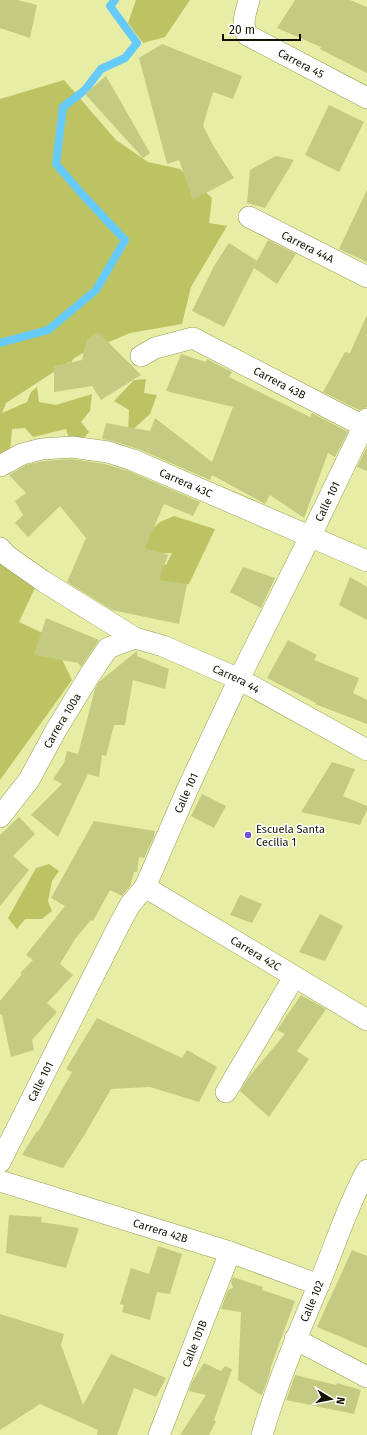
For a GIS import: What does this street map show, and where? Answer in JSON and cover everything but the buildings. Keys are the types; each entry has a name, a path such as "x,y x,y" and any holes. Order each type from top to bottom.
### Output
{"street":[{"name":"Carrera 45","path":"250,0 244,22 244,29 247,35 367,98"},
{"name":"Carrera 44A","path":"248,217 367,277"},
{"name":"Carrera 43B","path":"141,356 155,348 193,338 366,425"},
{"name":"Calle 101","path":"0,1162 119,925 130,905 145,887 238,679 366,425"},
{"name":"Carrera 43C","path":"0,466 22,454 42,449 72,447 108,452 133,460 367,561"},
{"name":"Carrera 44","path":"0,548 6,555 43,582 135,638 163,646 238,679 367,750"},
{"name":"Carrera 100a","path":"0,817 29,780 60,723 108,648 135,638"},
{"name":"Carrera 42C","path":"145,887 367,1020"},
{"path":"226,1092 294,977"},
{"name":"Calle 102","path":"262,1435 272,1400 295,1339 319,1285 357,1188 367,1170"},
{"name":"Carrera 42B","path":"0,1181 230,1252 319,1285"},
{"name":"Calle 101B","path":"159,1435 230,1252"},
{"path":"295,1339 367,1377"}],"green space":[{"path":"136,0 190,0 165,37 143,43 128,23"},
{"path":"64,80 116,140 148,162 180,169 212,198 209,223 227,226 191,287 182,324 130,333 83,353 73,359 71,363 69,362 6,403 2,413 27,402 31,392 37,387 39,402 56,405 92,394 90,411 81,422 89,432 77,446 67,443 68,435 66,429 33,437 25,428 12,429 10,453 0,457 0,99"},
{"path":"146,379 144,393 157,395 150,414 128,434 129,410 114,401 134,380"},
{"path":"174,516 215,529 189,584 162,587 144,566 166,565 172,553 149,554 121,537 151,530 160,522"},
{"path":"0,555 39,579 19,622 51,637 72,680 0,780"},
{"path":"49,864 59,871 52,881 48,901 52,911 42,919 25,919 17,929 8,918 36,868"}],"waterway":[{"path":"0,343 48,330 96,290 125,240 56,164 63,107 85,90 101,69 125,58 137,43 110,6 115,0"}],"place":[{"name":"Escuela Santa Cecilia 1","path":"248,835"}]}
